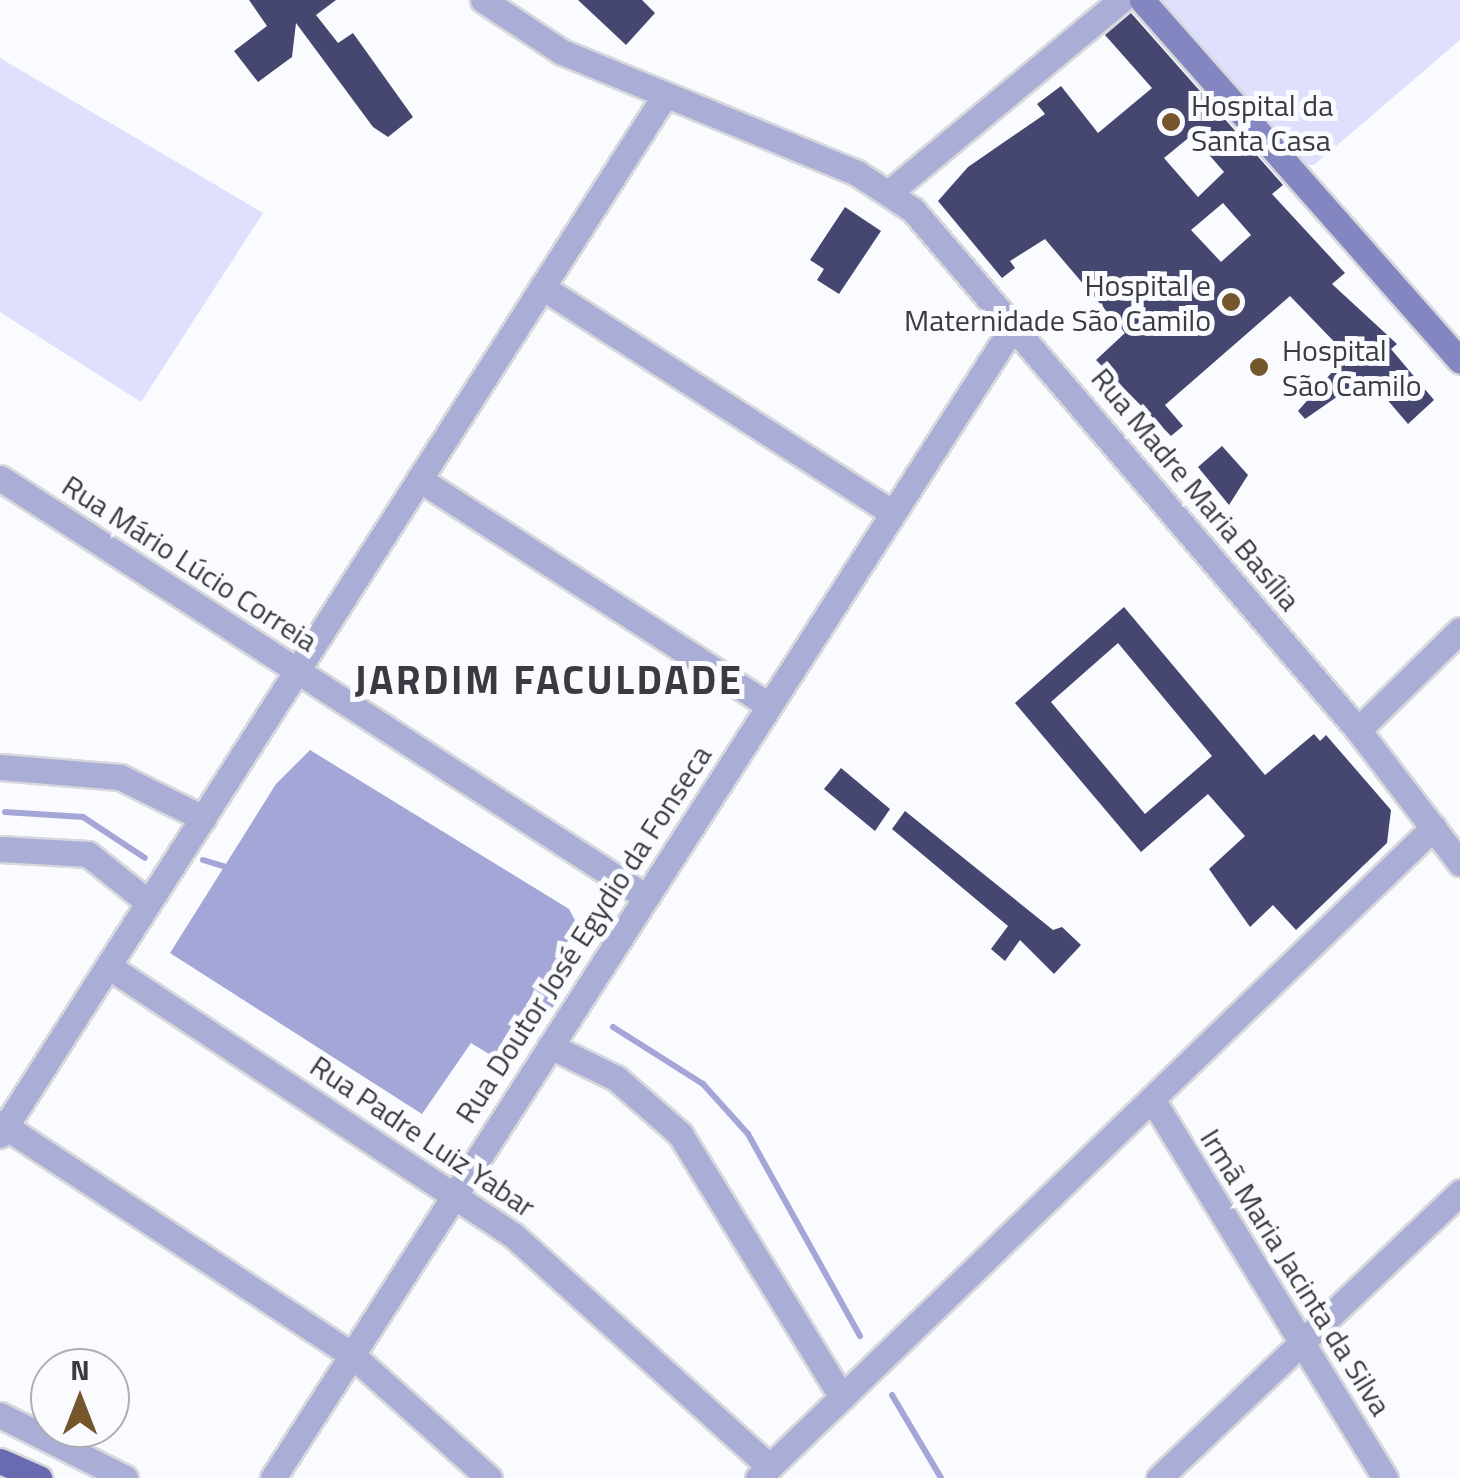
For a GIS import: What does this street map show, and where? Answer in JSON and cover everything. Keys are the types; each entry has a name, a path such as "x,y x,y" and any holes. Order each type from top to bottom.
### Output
{"main road":[{"path":"1142,0 1460,361"},
{"path":"0,1461 38,1478"}],"street":[{"name":"Rua Madre Maria Basília","path":"484,0 562,52 891,191 1014,325 1358,730 1460,864"},
{"path":"891,191 1121,0"},
{"path":"489,1478 352,1354 2,1128 665,95"},
{"path":"542,286 893,513"},
{"name":"Rua Doutor José Egydio da Fonseca","path":"273,1478 1014,325"},
{"name":"Rua Mário Lúcio Correia","path":"0,478 646,897"},
{"path":"419,478 770,705"},
{"path":"1358,730 1460,630"},
{"path":"0,767 120,777 203,818"},
{"path":"764,1472 1434,827"},
{"path":"0,849 88,854 148,902"},
{"name":"Rua Padre Luiz Yabar","path":"108,966 456,1192 764,1472"},
{"path":"550,1046 616,1078 680,1134 842,1397"},
{"name":"Irmã Maria Jacinta da Silva","path":"1152,1099 1385,1478"},
{"path":"1160,1478 1460,1192"},
{"path":"0,1416 125,1478"}],"shaded area":[{"path":"1157,0 1460,0 1460,40 1314,165 1300,165"},
{"path":"0,58 263,213 141,402 0,312"}],"water":[{"path":"310,750 569,909 577,924 559,957 569,978 549,1014 515,1020 494,1057 471,1043 422,1114 170,953 276,784"}],"building":[{"path":"249,0 336,0 316,15 338,43 353,33 413,117 388,137 373,127 296,23 292,57 258,82 234,51 267,26"},
{"path":"578,0 642,0 655,13 626,45"},
{"path":"1131,13 1283,185 1272,194 1345,273 1332,284 1397,344 1391,349 1434,400 1408,424 1367,376 1305,419 1298,411 1347,355 1290,296 1165,405 1183,426 1171,436 1096,360 1125,333 1045,239 1010,261 1015,268 1002,278 938,201 968,167 1045,114 1037,104 1061,86 1098,133 1152,88 1105,35","holes":["1192,135 1224,172 1198,197 1164,158","1223,203 1251,235 1221,262 1191,230"]},
{"path":"845,207 881,231 839,294 817,280 824,269 810,260"},
{"path":"1222,446 1248,475 1229,505 1198,467"},
{"path":"1124,607 1265,775 1314,734 1320,741 1326,735 1391,810 1387,843 1296,930 1273,905 1250,927 1209,869 1245,836 1208,794 1141,852 1015,703","holes":["1118,643 1212,756 1145,814 1051,702"]},
{"path":"841,768 890,809 875,831 824,789"},
{"path":"905,811 1053,930 1062,927 1081,945 1054,974 1020,940 1005,961 991,949 1008,926 892,829"}],"waterway":[{"path":"5,812 83,817 145,858"},
{"path":"203,860 230,868"},
{"path":"613,1027 703,1084 748,1134 860,1336"},
{"path":"892,1395 941,1478"}],"place":[{"name":"Hospital da Santa Casa","path":"1171,122"},
{"name":"Hospital e Maternidade São Camilo","path":"1231,302"},
{"name":"Hospital São Camilo","path":"1259,367"}],"district":[{"name":"JARDIM FACULDADE","path":"549,680"}]}
